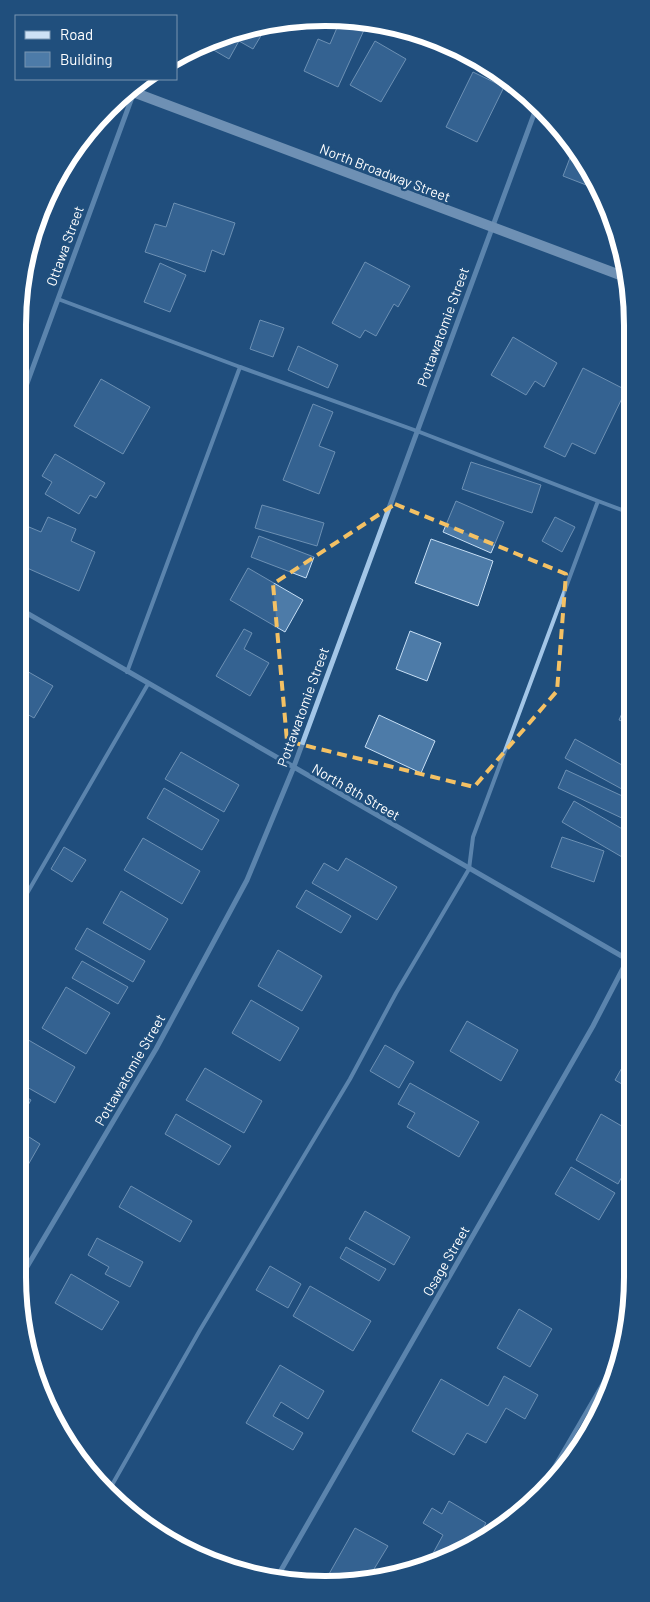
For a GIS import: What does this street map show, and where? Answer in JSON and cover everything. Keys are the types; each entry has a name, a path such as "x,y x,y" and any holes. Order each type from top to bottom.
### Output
{"street":[{"name":"North Broadway Street","path":"136,93 619,275"},
{"name":"Ottawa Street","path":"26,386 131,98"},
{"name":"Pottawatomie Street","path":"26,1268 156,1049 248,880 293,769 535,113"},
{"name":"North 8th Street","path":"26,613 293,769 624,958"},
{"name":"Osage Street","path":"280,1572 624,972"}],"lane":[{"path":"58,299 417,431 624,511"},
{"path":"127,672 240,367"},
{"path":"112,1486 200,1330 350,1079 396,993 469,869 473,837 598,501"},
{"path":"26,895 148,684"},
{"path":"550,1474 606,1378"}],"highlighted area":[{"path":"395,504 566,574 557,691 474,787 287,741 273,584"}],"building":[{"path":"337,27 364,30 338,87 304,71 318,39 330,44"},
{"path":"263,33 253,49 239,41 229,59 212,49"},
{"path":"375,41 406,59 381,102 350,85"},
{"path":"473,72 504,87 477,142 446,127"},
{"path":"571,156 589,186 563,176"},
{"path":"174,203 235,223 224,255 212,250 205,272 145,252 155,224 166,227"},
{"path":"365,262 410,286 398,307 394,304 376,336 365,330 360,338 332,323"},
{"path":"160,263 186,275 170,312 144,302"},
{"path":"260,320 284,328 273,357 250,349"},
{"path":"513,337 557,363 544,387 535,381 526,395 491,375"},
{"path":"298,346 338,365 328,388 288,370"},
{"path":"583,368 624,389 624,394 595,454 572,443 565,457 544,447"},
{"path":"101,379 150,407 123,454 74,426"},
{"path":"313,404 333,412 319,446 335,452 319,494 283,480"},
{"path":"55,454 105,483 96,498 90,495 79,514 45,494 52,482 42,476"},
{"path":"471,462 541,485 532,513 462,489"},
{"path":"456,501 504,522 491,553 443,532"},
{"path":"262,505 324,523 317,546 255,528"},
{"path":"48,517 76,529 71,541 95,552 79,591 26,568 26,535 29,527 41,532"},
{"path":"555,517 575,527 562,552 542,541"},
{"path":"259,536 314,557 306,578 251,557"},
{"path":"431,539 493,561 478,606 415,583"},
{"path":"248,568 303,600 285,632 230,600"},
{"path":"244,629 252,633 244,649 269,663 250,696 216,676"},
{"path":"410,631 441,643 427,681 396,669"},
{"path":"26,671 53,686 34,718 26,714"},
{"path":"624,709 624,722 619,720"},
{"path":"379,715 435,741 421,773 365,747"},
{"path":"575,739 624,766 624,790 565,758"},
{"path":"181,752 239,785 224,812 165,779"},
{"path":"566,770 624,797 624,819 558,788"},
{"path":"164,788 219,820 202,850 147,818"},
{"path":"574,801 624,830 624,853 622,857 562,822"},
{"path":"562,837 604,851 594,882 551,867"},
{"path":"143,838 200,871 182,904 124,870"},
{"path":"64,847 86,860 72,882 51,869"},
{"path":"346,858 397,887 377,920 312,883 324,863 338,871"},
{"path":"306,890 351,916 341,933 296,907"},
{"path":"121,891 168,919 150,950 103,923"},
{"path":"87,928 145,961 133,982 75,949"},
{"path":"278,950 322,976 302,1011 258,986"},
{"path":"82,961 128,987 118,1004 72,978"},
{"path":"66,987 110,1013 86,1054 42,1028"},
{"path":"251,1000 299,1028 280,1061 232,1033"},
{"path":"467,1021 518,1050 501,1081 450,1051"},
{"path":"26,1039 75,1067 55,1103 26,1087"},
{"path":"385,1045 414,1062 399,1088 370,1071"},
{"path":"624,1064 624,1085 615,1080"},
{"path":"205,1068 262,1101 244,1133 186,1100"},
{"path":"410,1083 479,1122 459,1157 407,1127 415,1113 398,1104"},
{"path":"26,1097 31,1100 26,1109"},
{"path":"176,1114 231,1146 219,1165 165,1134"},
{"path":"601,1114 624,1127 624,1173 618,1184 576,1160"},
{"path":"26,1135 40,1144 28,1165 26,1164"},
{"path":"571,1167 615,1193 599,1220 555,1194"},
{"path":"131,1186 192,1221 180,1242 119,1207"},
{"path":"365,1211 410,1237 394,1265 349,1239"},
{"path":"97,1238 143,1262 130,1287 105,1274 109,1267 88,1255"},
{"path":"346,1247 386,1269 379,1281 340,1258"},
{"path":"270,1266 301,1284 288,1308 256,1290"},
{"path":"71,1274 119,1302 102,1330 55,1303"},
{"path":"310,1286 371,1321 353,1351 293,1316"},
{"path":"519,1309 552,1329 530,1367 497,1348"},
{"path":"280,1365 324,1391 308,1419 281,1402 273,1416 303,1433 293,1450 246,1423"},
{"path":"504,1376 538,1395 525,1419 506,1408 486,1443 467,1433 454,1455 412,1431 441,1379 488,1406"},
{"path":"449,1501 486,1523 481,1531 474,1536 432,1556 443,1535 423,1523 432,1508 442,1514"},
{"path":"355,1528 388,1546 372,1572 345,1575 329,1574"}]}
